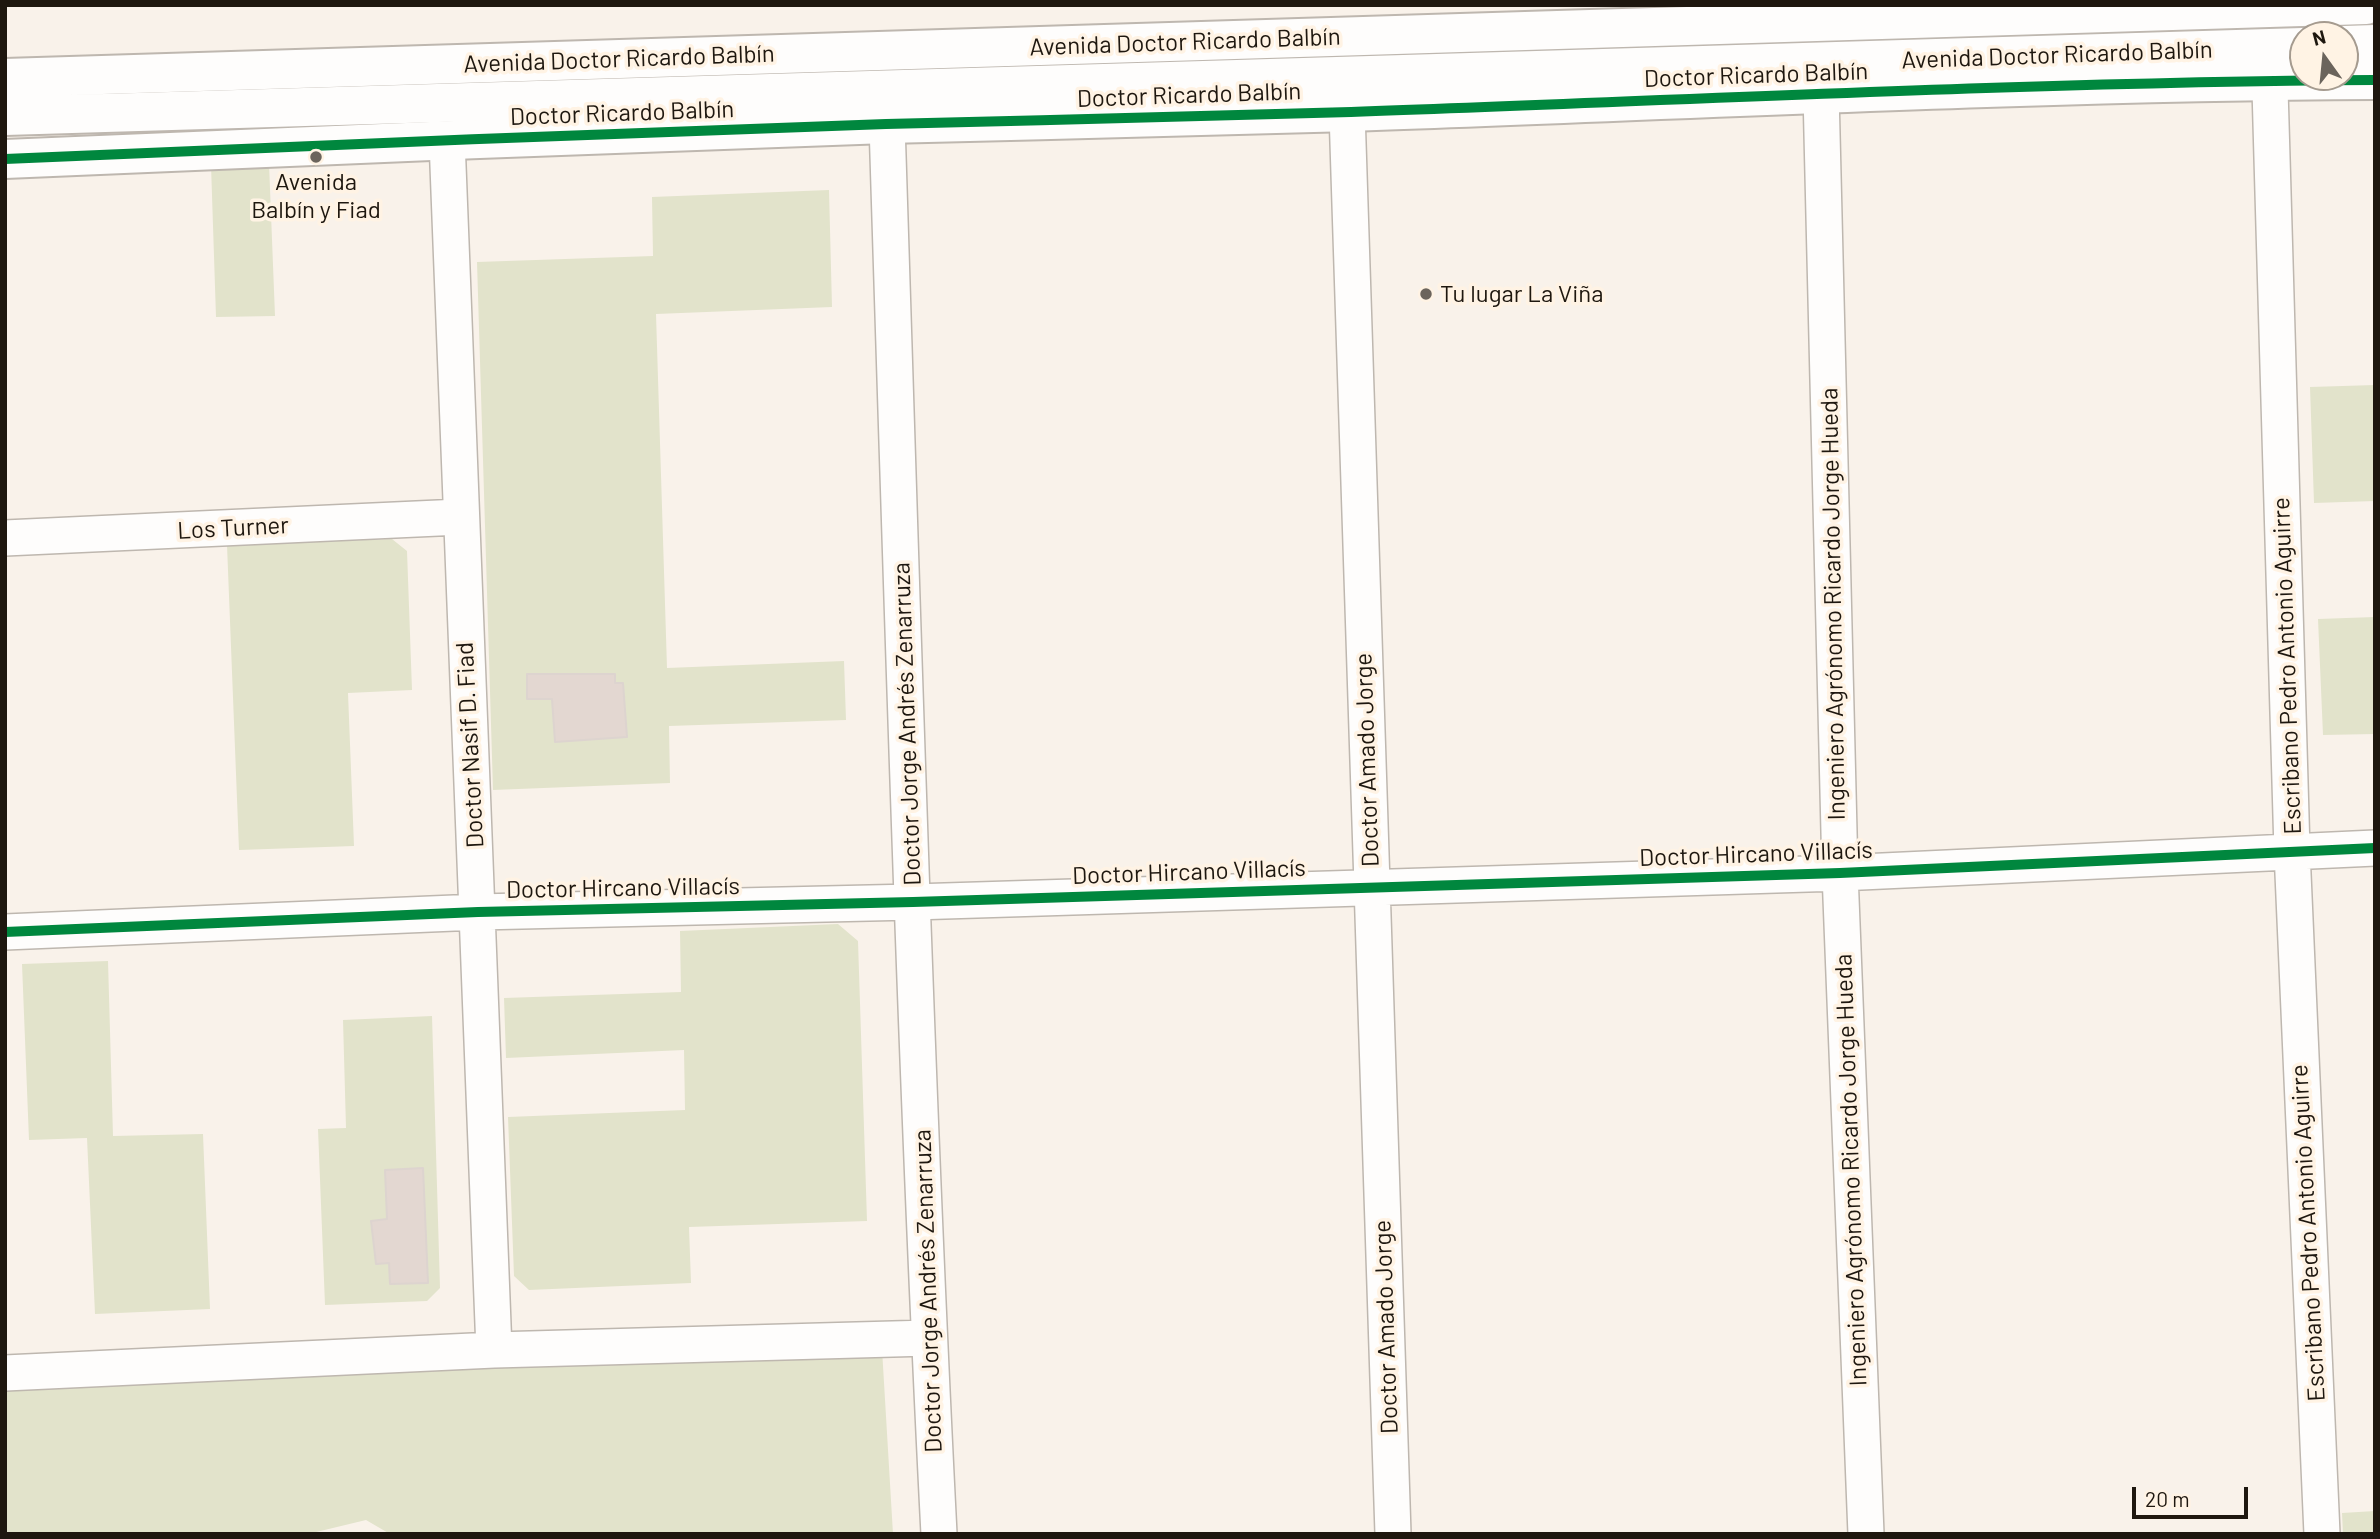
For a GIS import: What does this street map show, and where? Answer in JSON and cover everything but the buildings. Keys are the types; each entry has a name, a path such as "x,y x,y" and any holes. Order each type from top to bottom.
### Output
{"main road":[{"name":"Avenida Doctor Ricardo Balbín","path":"5,78 1946,12 2366,5"},
{"name":"Avenida Doctor Ricardo Balbín","path":"5,116 1947,58 2281,59"},
{"name":"Doctor Ricardo Balbín","path":"5,159 887,124 1347,112 1821,93 2281,59 2375,80"}],"street":[{"name":"Escribano Pedro Antonio Aguirre","path":"2266,8 2281,59 2292,851 2322,1534"},
{"path":"1946,12 1947,58"},
{"name":"Ingeniero Agrónomo Ricardo Jorge Hueda","path":"1821,93 1840,873 1866,1534"},
{"name":"Doctor Amado Jorge","path":"1347,112 1393,1534"},
{"name":"Doctor Jorge Andrés Zenarruza","path":"887,124 929,1338 939,1534"},
{"name":"Doctor Nasif D. Fiad","path":"447,140 494,1350"},
{"name":"Los Turner","path":"5,538 460,517"},
{"name":"Doctor Hircano Villacís","path":"5,933 478,912 913,902 1840,873 2375,848"},
{"path":"5,1373 494,1350 929,1338"}],"green space":[{"path":"269,163 275,316 216,317 211,165"},
{"path":"829,190 832,307 656,314 667,668 844,661 846,720 669,726 670,783 493,790 477,262 653,256 652,197"},
{"path":"2375,385 2375,501 2314,503 2310,387"},
{"path":"392,539 407,551 412,690 348,693 354,846 239,850 227,545"},
{"path":"2375,617 2375,734 2323,735 2318,619"},
{"path":"838,924 858,941 867,1221 689,1227 691,1283 529,1290 514,1276 508,1117 685,1110 684,1050 506,1058 504,998 681,992 680,931"},
{"path":"108,961 113,1136 203,1134 210,1309 95,1314 87,1138 29,1140 22,964"},
{"path":"432,1016 440,1288 427,1301 325,1305 318,1129 346,1128 343,1020"},
{"path":"882,1349 893,1534 390,1534 366,1520 308,1534 5,1534 5,1379"},
{"path":"2375,1511 2375,1534 2343,1534 2342,1513"}],"cycle path":[{"path":"5,159 886,124 1351,112 1991,88 2375,80"},
{"path":"5,932 478,912 913,902 1840,873 2375,848"}],"place":[{"name":"Avenida Balbín y Fiad","path":"316,157"},
{"name":"Tu lugar La Viña","path":"1426,294"}]}
